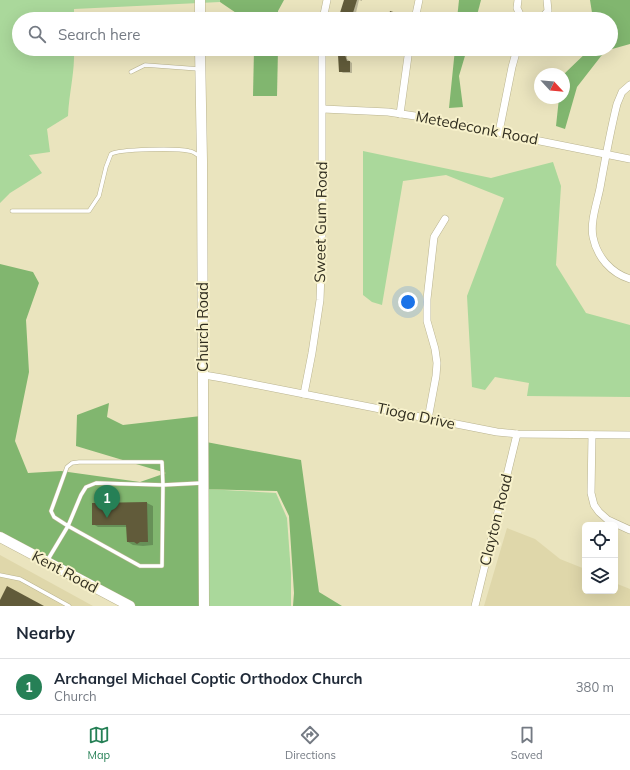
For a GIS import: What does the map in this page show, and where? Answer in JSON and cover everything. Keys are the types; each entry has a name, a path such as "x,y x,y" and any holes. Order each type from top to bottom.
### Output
{"street":[{"path":"200,0 200,12"},
{"path":"324,12 327,0"},
{"path":"417,12 420,0"},
{"path":"518,0 517,8 519,12"},
{"path":"547,0 547,12"},
{"name":"Church Road","path":"200,56 204,375 204,606"},
{"name":"Sweet Gum Road","path":"304,394 314,346 320,300 322,246 322,56"},
{"path":"400,114 408,56"},
{"path":"500,132 515,56"},
{"path":"630,85 622,92 617,104 593,226 593,238 600,256 606,264 616,272 630,279"},
{"name":"Metedeconk Road","path":"323,109 400,114 500,132 630,159"},
{"path":"428,419 437,363 435,349 427,322 427,299 434,238 445,219"},
{"name":"Tioga Drive","path":"204,375 497,432 517,434 630,435"},
{"name":"Clayton Road","path":"475,606 517,434"},
{"path":"592,435 591,493 594,505 608,520 630,530"},
{"name":"Kent Road","path":"0,537 130,606"}],"lane":[{"path":"131,72 145,65 200,69"},
{"path":"12,211 89,211 100,196 106,167 111,154 119,151 138,150 191,151 202,145"},
{"path":"191,151 202,158"},
{"path":"162,462 162,485 162,566 140,566 68,526 54,517 51,511 65,470 72,463 162,462"},
{"path":"47,562 68,526 86,487 96,483 162,485 203,483"},
{"path":"0,575 20,579 69,606"}],"shaded area":[{"path":"507,528 535,539 560,559 582,568 582,594 618,594 618,584 630,589 630,606 484,606"},
{"path":"0,555 93,606 0,606"}],"green space":[{"path":"0,0 220,0 220,2 74,9 74,12 12,12 12,56 74,56 73,74 68,116 47,129 50,152 29,155 42,173 10,193 0,203"},
{"path":"220,0 284,0 278,12 235,12 220,2"},
{"path":"459,0 481,0 478,12 458,12"},
{"path":"590,0 630,0 630,44 618,47 618,12 592,12"},
{"path":"254,56 278,56 277,96 253,96"},
{"path":"454,56 465,56 459,76 463,107 449,108"},
{"path":"583,56 601,56 577,87 565,129 556,126 558,104 570,104 570,68"},
{"path":"363,151 491,178 553,162 561,186 556,265 586,313 630,325 630,397 527,396 529,383 495,377 485,390 472,387 467,296 504,198 446,175 403,181 382,305 372,302 363,295"},
{"path":"0,264 33,272 39,283 26,320 29,372 15,441 28,473 61,471 140,482 166,473 76,446 77,415 109,403 107,417 123,425 201,416 201,441 301,460 319,592 342,606 293,606 294,593 289,516 277,491 200,489 202,606 127,606 0,537"},
{"path":"206,489 276,493 287,518 291,573 291,606 207,606"}],"building":[{"path":"344,0 357,0 353,12 340,12"},
{"path":"338,56 345,56 347,61 350,61 350,72 339,72"},
{"path":"147,502 148,542 140,542 137,544 134,542 127,542 126,525 92,525 92,503"},
{"path":"7,586 44,606 0,606 0,600"}],"place":[{"name":"Archangel Michael Coptic Orthodox Church","path":"107,518"}]}
